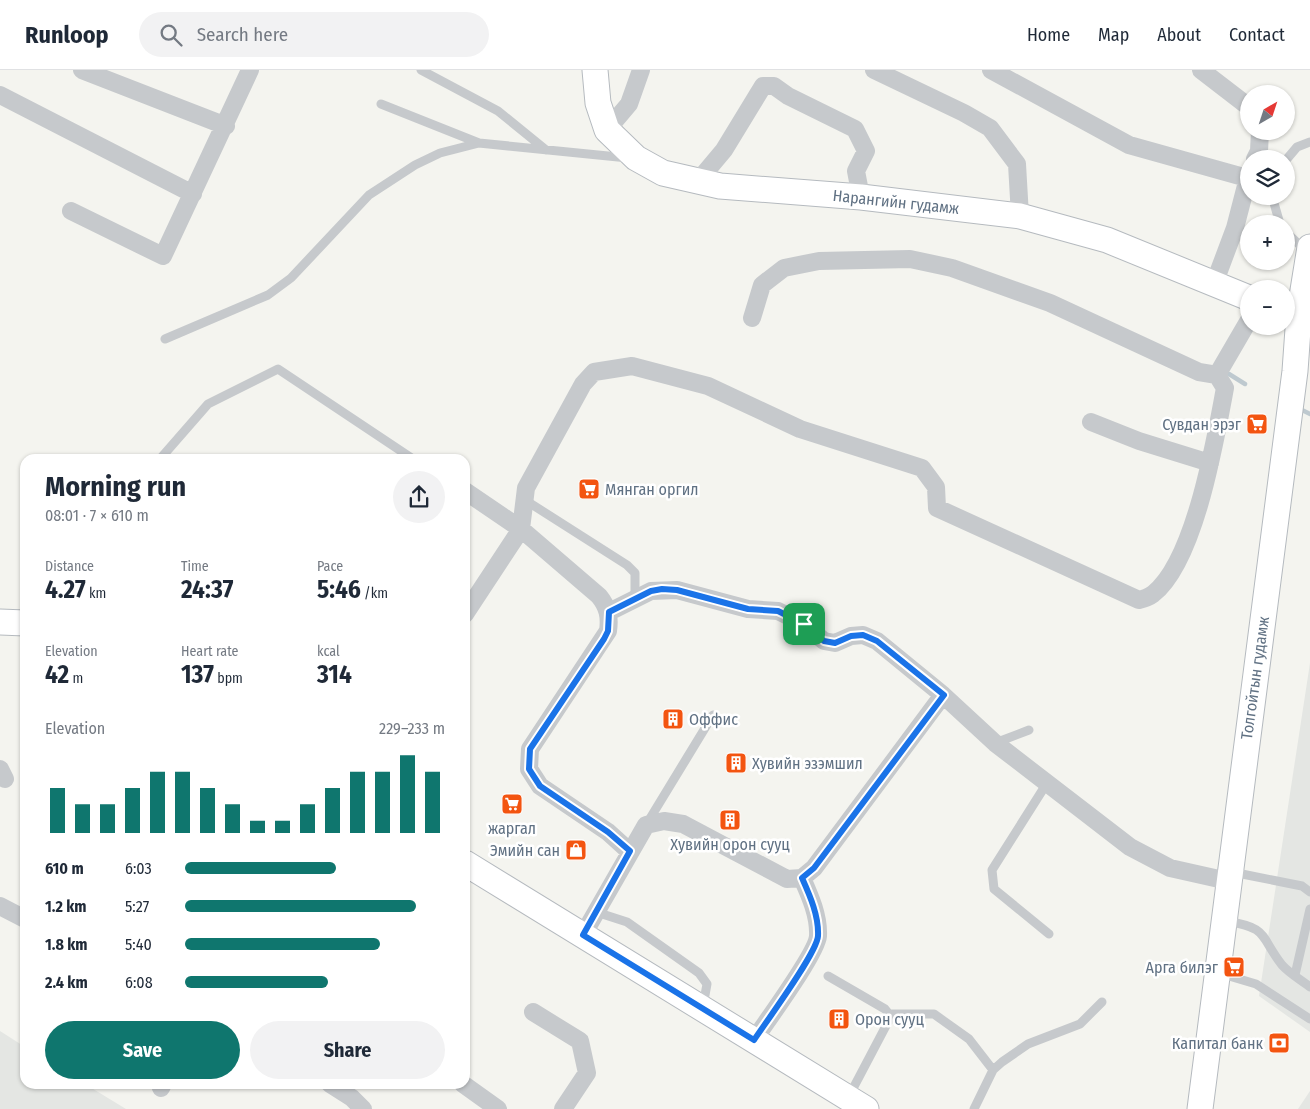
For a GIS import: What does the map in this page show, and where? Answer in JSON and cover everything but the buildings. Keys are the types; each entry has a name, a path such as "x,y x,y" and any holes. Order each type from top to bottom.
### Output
{"main road":[{"name":"Нарангийн гудамж","path":"595,70 598,102 607,130 636,158 663,173 698,182 744,188 861,197 1020,216 1107,240 1240,294"},
{"name":"Толгойтын гудамж","path":"1295,302 1309,250"},
{"name":"Толгойтын гудамж","path":"1200,1109 1229,876 1303,374 1295,330"},
{"path":"0,622 20,622"},
{"path":"470,866 857,1103"}],"street":[{"path":"82,70 226,126"},
{"path":"70,212 163,256 226,126 250,70"},
{"path":"607,130 625,110 641,70"},
{"path":"874,70 964,113 990,128 1017,164 1020,216"},
{"path":"991,70 1129,145 1240,174"},
{"path":"1201,70 1240,100"},
{"path":"698,182 724,150 763,86 774,86 788,96 855,130 866,151 856,171 861,197"},
{"path":"0,95 193,194"},
{"path":"1214,284 1235,228 1241,205"},
{"path":"470,606 521,529 526,488 583,384 594,372 632,366 708,386 800,429 922,468 936,487 937,508 1139,600 1152,595 1178,561 1193,521 1210,463 1224,388 1217,376 1199,372 1050,303 998,283 952,268 910,259 819,261 784,268 762,285 752,318"},
{"path":"1217,376 1240,335"},
{"path":"1091,422 1139,441 1210,463"},
{"path":"470,494 521,529 599,596 609,612 608,631 604,639 530,749 528,764 533,778 540,786 608,832 630,851"},
{"path":"609,612 656,590 677,590 748,609 778,611 804,624 824,641 835,643 851,636 863,635 877,641 944,695 995,743 1130,847 1170,868 1229,876"},
{"path":"583,935 646,825 664,821 683,824 787,879 802,878 814,868 944,695"},
{"path":"754,1040 811,954 818,938 812,901 802,878"},
{"path":"0,906 20,916"},
{"path":"533,1012 580,1041 587,1073 563,1109"},
{"path":"338,1089 352,1098 363,1109"},
{"path":"470,1089 498,1109"}],"lane":[{"path":"421,70 484,102 513,122 546,150"},
{"path":"381,104 479,143 636,158"},
{"path":"1294,150 1297,147 1310,142"},
{"path":"165,339 268,295 292,278 369,195 389,180 440,153 479,143"},
{"path":"1295,239 1309,250"},
{"path":"164,454 208,404 278,369 406,454"},
{"path":"524,500 627,565 635,573 636,598"},
{"path":"646,825 713,714"},
{"path":"995,743 1028,730"},
{"path":"1047,783 992,870 992,879 994,889 1049,934"},
{"path":"1229,876 1302,886 1310,892"},
{"path":"1295,976 1310,909"},
{"path":"596,912 627,922 704,978 708,984 703,1008"},
{"path":"1223,921 1243,924 1259,930 1283,966 1310,987"},
{"path":"1217,972 1256,984 1310,1020"},
{"path":"828,976 889,1014 934,1014 969,1039 993,1070"},
{"path":"974,1109 993,1070 1028,1044 1080,1024 1102,1002"},
{"path":"857,1103 888,1022 889,1014"}],"shaded area":[{"path":"1310,663 1310,1032 1259,996"},
{"path":"0,1031 20,1044 20,1089 93,1089 126,1109 0,1109"},
{"path":"1310,1091 1310,1109 1298,1109"}],"waterway":[{"path":"1229,374 1245,384"},
{"path":"1302,410 1310,414"}],"place":[{"name":"Сувдан эрэг","path":"1257,424"},
{"name":"Мянган оргил","path":"589,489"},
{"name":"Оффис","path":"673,719"},
{"name":"Хувийн эзэмшил","path":"736,763"},
{"name":"жаргал","path":"512,804"},
{"name":"Хувийн орон сууц","path":"730,820"},
{"name":"Эмийн сан","path":"576,850"},
{"name":"Арга билэг","path":"1234,967"},
{"name":"Орон сууц","path":"839,1019"},
{"name":"Капитал банк","path":"1279,1043"}],"route":[{"path":"662,589 677,590 748,609 778,611 804,624 824,641 835,643 851,636 863,635 877,641 944,695 814,868 802,878 812,901 818,938 811,954 754,1040 583,935 630,851 608,832 540,786 533,778 529,769 528,759 530,749 604,639 610,622 609,612 636,598 651,591 662,589"}]}
